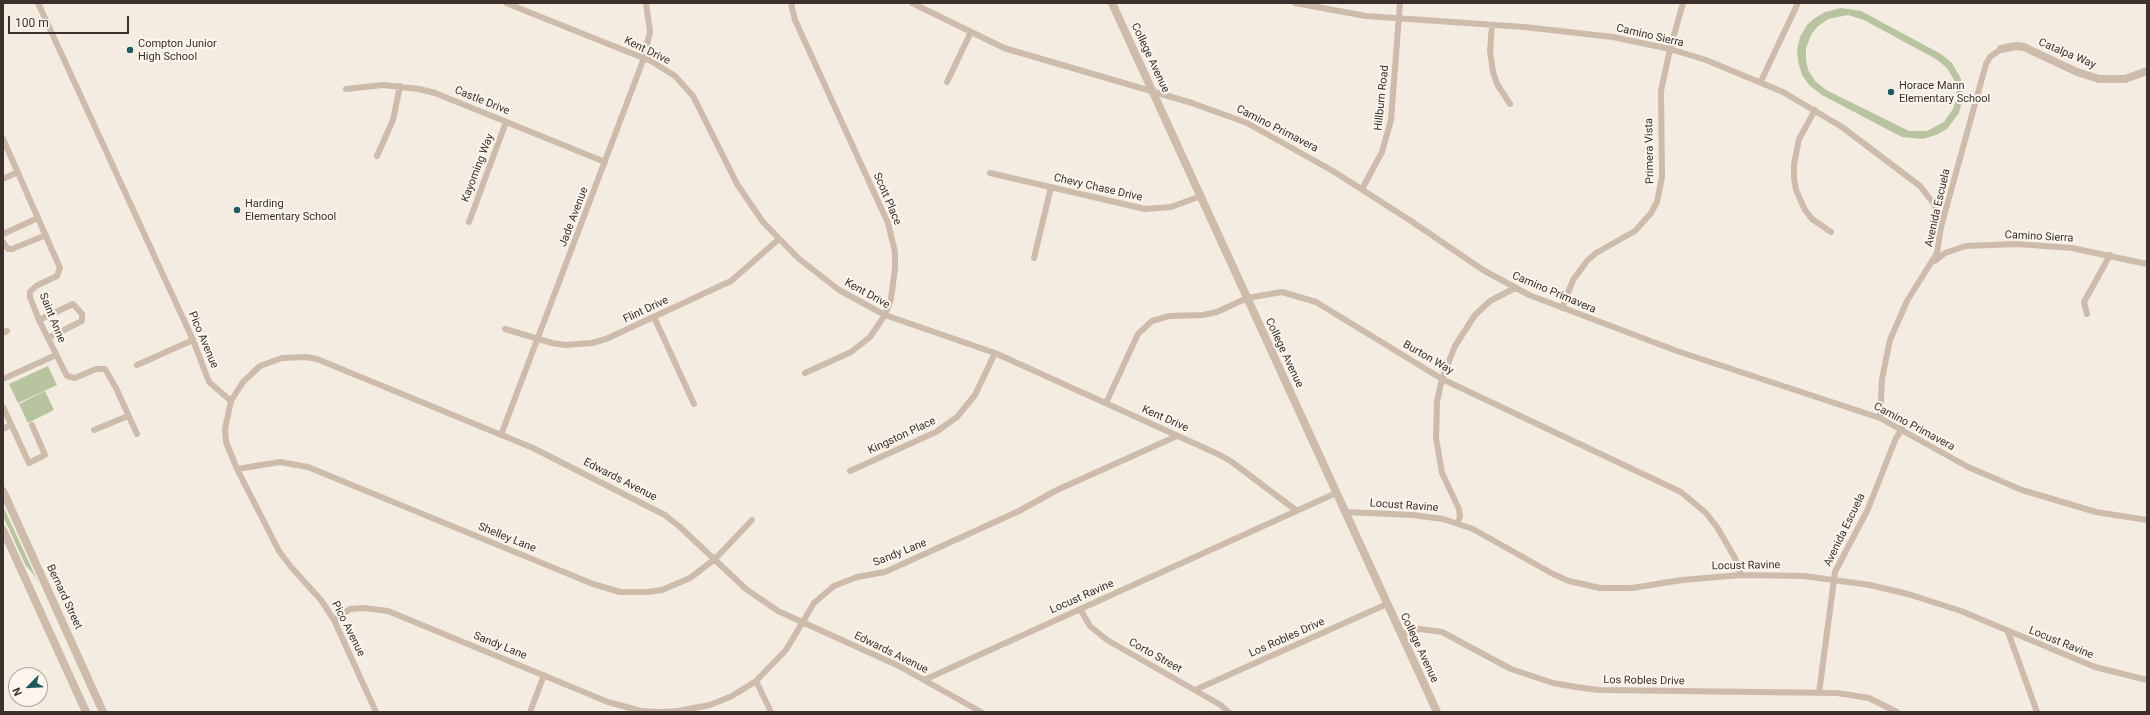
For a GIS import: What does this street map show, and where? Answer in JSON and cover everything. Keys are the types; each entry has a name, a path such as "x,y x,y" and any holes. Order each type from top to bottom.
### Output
{"street":[{"name":"Pico Avenue","path":"38,3 210,382 231,401 225,429 226,442 238,469 279,551 291,567 321,600 334,620 376,712"},
{"name":"Kent Drive","path":"506,3 644,58 675,76 693,96 737,184 754,210 798,258 833,286 885,315 995,353 1232,462 1297,511"},
{"name":"Jade Avenue","path":"501,435 539,339 644,58 650,32 646,3"},
{"name":"Scott Place","path":"790,3 795,20 885,216 895,252 894,283 885,315 879,326 861,345 805,373"},
{"name":"Camino Primavera","path":"912,3 1004,48 1152,91 1213,110 1246,123 1272,136 1362,188 1483,270 1515,288 1562,308 1677,351 1880,418 1902,429 1968,468 2022,490 2096,512 2147,520"},
{"name":"College Avenue","path":"1112,3 1436,712"},
{"name":"Camino Sierra","path":"1295,3 1333,11 1398,20 1492,25 1575,32 1627,40 1670,49 1706,60 1761,82 1815,110 1866,144 1920,186 1934,204 1941,227"},
{"name":"Hillburn Road","path":"1362,188 1382,152 1391,120 1400,3"},
{"name":"Primera Vista","path":"1562,308 1573,280 1587,261 1596,253 1635,231 1648,218 1657,202 1662,176 1661,91 1670,49 1683,3"},
{"path":"1761,82 1798,3"},
{"path":"1492,25 1490,51 1493,72 1497,84 1510,104"},
{"path":"947,82 971,32"},
{"name":"Catalpa Way","path":"2001,48 2016,46 2024,47 2076,72 2099,79 2125,79 2147,71"},
{"name":"Avenida Escuela","path":"1880,418 1882,379 1890,340 1907,301 1933,263 1940,245 1941,227 1986,64 1990,57 2001,48"},
{"name":"Castle Drive","path":"346,89 366,85 400,86 435,93 605,162"},
{"path":"377,156 393,120 400,86"},
{"path":"1815,110 1799,139 1794,164 1794,178 1796,190 1804,210 1812,219 1831,232"},
{"name":"Kayoming Way","path":"469,222 506,122"},
{"name":"Saint Anne","path":"3,139 60,268 57,276 36,286 30,292 30,297 39,320 64,372 70,378 75,378 96,369 105,369 116,388 128,416"},
{"path":"3,179 18,172"},
{"name":"Chevy Chase Drive","path":"990,173 1145,209 1171,207 1200,196"},
{"path":"1034,258 1051,187"},
{"path":"3,234 38,218"},
{"path":"3,242 8,249 12,249 46,235"},
{"name":"Flint Drive","path":"505,329 565,345 592,343 606,339 731,281 779,239"},
{"name":"Camino Sierra","path":"1933,263 1956,248 1980,245 2040,245 2072,248 2147,264"},
{"path":"2087,314 2084,302 2110,255"},
{"path":"1458,523 1460,516 1442,473 1436,438 1437,402 1442,379 1455,346 1475,315 1490,301 1515,288"},
{"name":"Burton Way","path":"1106,403 1138,334 1152,321 1169,316 1203,315 1217,312 1247,298 1282,292 1316,302 1442,379 1681,492 1695,502 1717,527 1735,558 1741,575"},
{"path":"39,320 74,304 82,314 82,321 48,338"},
{"path":"654,317 694,404"},
{"path":"137,365 192,340"},
{"name":"Kingston Place","path":"850,471 947,425 967,407 975,395 995,353"},
{"path":"3,380 56,355"},
{"name":"Edwards Avenue","path":"231,401 243,382 260,366 282,358 306,357 317,359 533,448 648,505 680,527 761,601 802,622 899,666 981,712"},
{"path":"3,407 29,463 46,455 32,425"},
{"path":"94,430 128,416 136,434"},
{"path":"3,429 11,425"},
{"name":"Avenida Escuela","path":"1819,693 1835,572 1868,509 1896,438 1902,429"},
{"name":"Sandy Lane","path":"334,620 350,609 363,608 388,611 623,707 660,712 678,711 710,705 732,696 756,681 786,650 814,603 834,586 857,577 886,572 1019,511 1057,490 1177,436"},
{"name":"Shelley Lane","path":"238,469 280,462 308,467 593,584 620,592 648,592 676,585 695,575 715,559 752,520"},
{"name":"Bernard Street","path":"3,491 103,712"},
{"name":"Locust Ravine","path":"924,680 1336,493"},
{"name":"Locust Ravine","path":"1345,512 1413,515 1438,518 1458,523 1553,574 1586,586 1615,589 1632,588 1682,580 1775,574 1834,579 1870,585 1929,600 2095,667 2147,680"},
{"path":"3,530 86,712"},
{"name":"Los Robles Drive","path":"1195,690 1387,604"},
{"name":"Corto Street","path":"1080,609 1090,626 1107,640 1195,690 1229,712"},
{"name":"Los Robles Drive","path":"1401,634 1420,629 1442,632 1511,669 1553,683 1576,687 1599,690 1819,693 1854,695 1883,704 1897,712"},
{"path":"2008,632 2037,712"},
{"path":"530,712 544,675"},
{"path":"756,681 771,712"}],"green space":[{"path":"1841,8 1861,11 1941,54 1952,63 1961,79 1963,95 1959,113 1947,129 1936,135 1923,139 1902,137 1822,95 1809,85 1802,75 1797,50 1800,37 1807,25 1825,12","holes":["1848,15 1864,20 1936,59 1947,68 1954,80 1957,96 1953,109 1944,122 1927,131 1909,131 1826,90 1815,81 1808,70 1806,48 1811,35 1817,27 1828,19"]},
{"path":"48,366 57,385 18,403 9,384"},
{"path":"45,391 54,410 28,423 19,404"},
{"path":"3,506 39,584 34,575 26,566 3,516"}],"place":[{"name":"Compton Junior High School","path":"130,50"},
{"name":"Horace Mann Elementary School","path":"1891,92"},
{"name":"Harding Elementary School","path":"237,210"}]}
